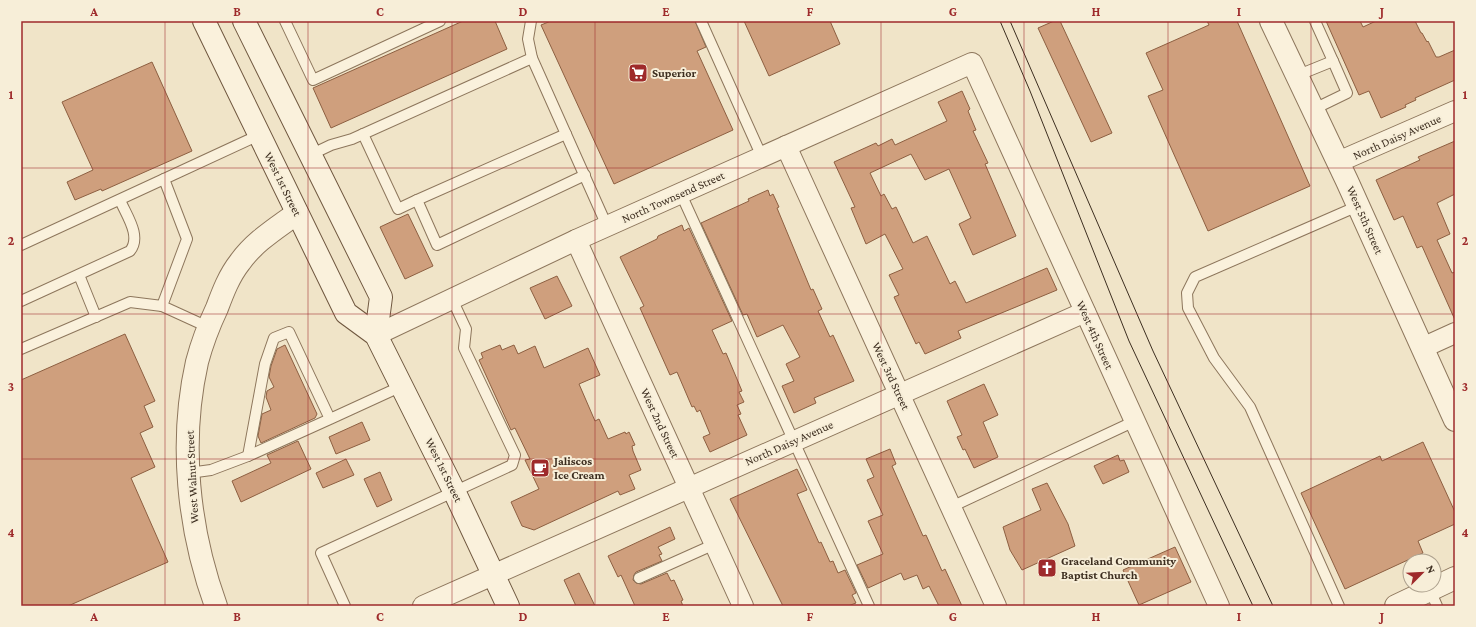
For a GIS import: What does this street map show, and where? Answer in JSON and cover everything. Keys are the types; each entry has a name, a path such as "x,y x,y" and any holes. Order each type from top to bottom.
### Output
{"main road":[{"name":"West 1st Street","path":"204,21 346,313 376,335 455,493 508,606"},
{"path":"244,21 380,297 376,335"},
{"name":"West 5th Street","path":"1271,21 1338,162 1455,420"},
{"name":"West Walnut Street","path":"216,606 208,583 194,529 189,473 188,445 191,401 197,362 208,328 227,284 239,263 251,248 297,213"},
{"path":"1396,606 1434,598 1455,578"}],"street":[{"name":"North Townsend Street","path":"376,335 576,240 972,63"},
{"name":"West 4th Street","path":"972,63 1219,606"},
{"name":"North Daisy Avenue","path":"1338,162 1455,111"},
{"name":"West 3rd Street","path":"786,146 996,606"},
{"name":"West 2nd Street","path":"576,240 743,606"},
{"name":"North Daisy Avenue","path":"423,606 1085,312"},
{"path":"1422,348 1455,333"}],"lane":[{"path":"285,21 313,80 440,21"},
{"path":"531,21 528,39 532,58 607,226"},
{"path":"701,21 762,157"},
{"path":"1312,110 1346,93 1316,21"},
{"path":"310,155 330,145 352,139 532,58"},
{"path":"1296,76 1333,61"},
{"path":"363,134 398,209 566,134"},
{"path":"21,245 259,135"},
{"path":"417,200 437,244 585,175"},
{"path":"162,306 187,239 164,179"},
{"path":"681,194 869,606"},
{"path":"21,301 130,251 135,246 136,236 120,200"},
{"path":"1339,606 1250,407 1214,358 1188,308 1187,293 1196,277 1358,206"},
{"path":"79,275 96,317"},
{"path":"345,606 321,553 455,493 512,465 515,455 464,348 466,329 452,299"},
{"path":"21,349 130,302 162,306 208,328"},
{"path":"248,456 265,364 274,338 289,332 330,419"},
{"path":"189,473 211,470 248,456 402,386"},
{"path":"951,507 1134,421"},
{"path":"639,578 715,544"}],"building":[{"path":"463,21 495,21 507,49 331,128 313,88"},
{"path":"551,21 695,21 706,47 697,51 733,130 614,184 541,25"},
{"path":"744,21 830,21 840,44 769,76"},
{"path":"1054,21 1060,21 1112,133 1091,142 1038,28"},
{"path":"1207,21 1237,21 1310,186 1208,231 1148,96 1163,90 1146,53 1209,25"},
{"path":"1326,21 1360,21 1363,27 1376,21 1415,21 1436,57 1455,50 1455,80 1415,98 1416,100 1405,105 1406,107 1381,118 1369,91 1359,95"},
{"path":"152,62 192,151 102,191 101,189 75,200 67,182 93,170 62,102"},
{"path":"962,91 970,109 968,111 976,130 973,131 988,163 985,164 1016,236 973,255 959,224 971,218 949,169 925,180 911,154 870,173 881,196 884,194 892,209 896,207 913,243 927,236 950,284 955,281 966,303 1047,268 1057,290 958,331 961,338 925,354 919,342 916,344 894,297 899,295 889,275 903,269 885,234 866,244 851,208 855,207 834,162 876,143 878,146 892,139 895,145 947,121 938,102"},
{"path":"1455,141 1455,194 1437,203 1450,234 1437,240 1452,273 1455,272 1455,320 1422,246 1417,248 1403,216 1394,220 1376,180 1420,160 1418,157"},
{"path":"768,190 770,196 773,194 779,207 777,208 811,290 813,289 822,309 818,311 830,337 833,335 854,381 814,398 816,403 794,413 782,386 794,381 786,364 800,357 783,325 757,337 747,314 743,315 701,223 749,201 748,199"},
{"path":"408,214 433,266 405,279 380,227"},
{"path":"682,225 684,231 689,228 732,321 712,330 723,354 726,353 742,391 739,392 744,402 737,405 741,414 738,415 747,435 710,452 703,437 710,434 700,410 697,412 694,406 692,407 677,372 670,375 640,308 644,306 620,257 657,239 658,236"},
{"path":"557,276 572,306 545,319 530,288"},
{"path":"125,334 155,401 144,406 153,427 140,433 155,467 131,478 168,562 68,606 21,606 21,380"},
{"path":"285,345 317,414 315,418 261,443 258,436 262,414 271,410 266,397 267,391 274,387 269,377 271,366 277,349"},
{"path":"500,345 502,350 514,345 518,354 535,346 544,368 588,348 600,375 579,384 595,421 599,419 608,439 625,432 626,434 629,432 635,445 632,446 633,451 641,470 629,475 635,489 620,495 618,491 534,530 522,526 511,502 539,489 525,460 530,459 515,428 511,430 479,360 483,358 481,353"},
{"path":"984,384 998,415 983,422 998,457 974,468 965,449 963,450 957,437 962,435 947,401"},
{"path":"362,422 370,440 336,454 329,437"},
{"path":"298,441 311,469 241,502 232,481 271,463 267,455"},
{"path":"1423,442 1455,512 1455,524 1418,541 1423,553 1402,553 1402,563 1345,589 1301,493 1380,456 1382,461"},
{"path":"890,449 896,464 892,466 923,536 926,535 942,571 945,569 962,606 939,606 929,586 923,589 917,575 904,580 901,573 868,588 857,565 883,554 868,521 883,515 867,480 874,477 866,459"},
{"path":"1118,455 1120,461 1124,460 1129,472 1103,484 1094,466"},
{"path":"346,459 354,475 323,488 316,473"},
{"path":"797,469 807,490 797,494 819,543 821,542 830,562 833,561 838,573 845,570 856,593 852,595 856,603 848,606 783,606 730,499"},
{"path":"380,472 392,500 377,507 364,479"},
{"path":"1047,483 1068,524 1075,546 1022,570 1010,550 1003,527 1041,510 1032,489"},
{"path":"670,527 675,539 658,547 662,554 659,555 662,561 636,572 633,580 636,583 641,584 667,573 671,581 674,580 683,600 681,601 683,606 635,606 621,575 618,577 608,556"},
{"path":"1175,547 1191,582 1139,605 1123,570"},
{"path":"579,573 595,606 576,606 564,580"}],"tram line":[{"path":"1000,21 1030,91 1129,341 1253,606"},
{"path":"1010,21 1153,351 1273,606"}],"place":[{"name":"Superior","path":"638,73"},
{"name":"Jaliscos Ice Cream","path":"540,468"},
{"name":"Graceland Community Baptist Church","path":"1047,568"}]}
